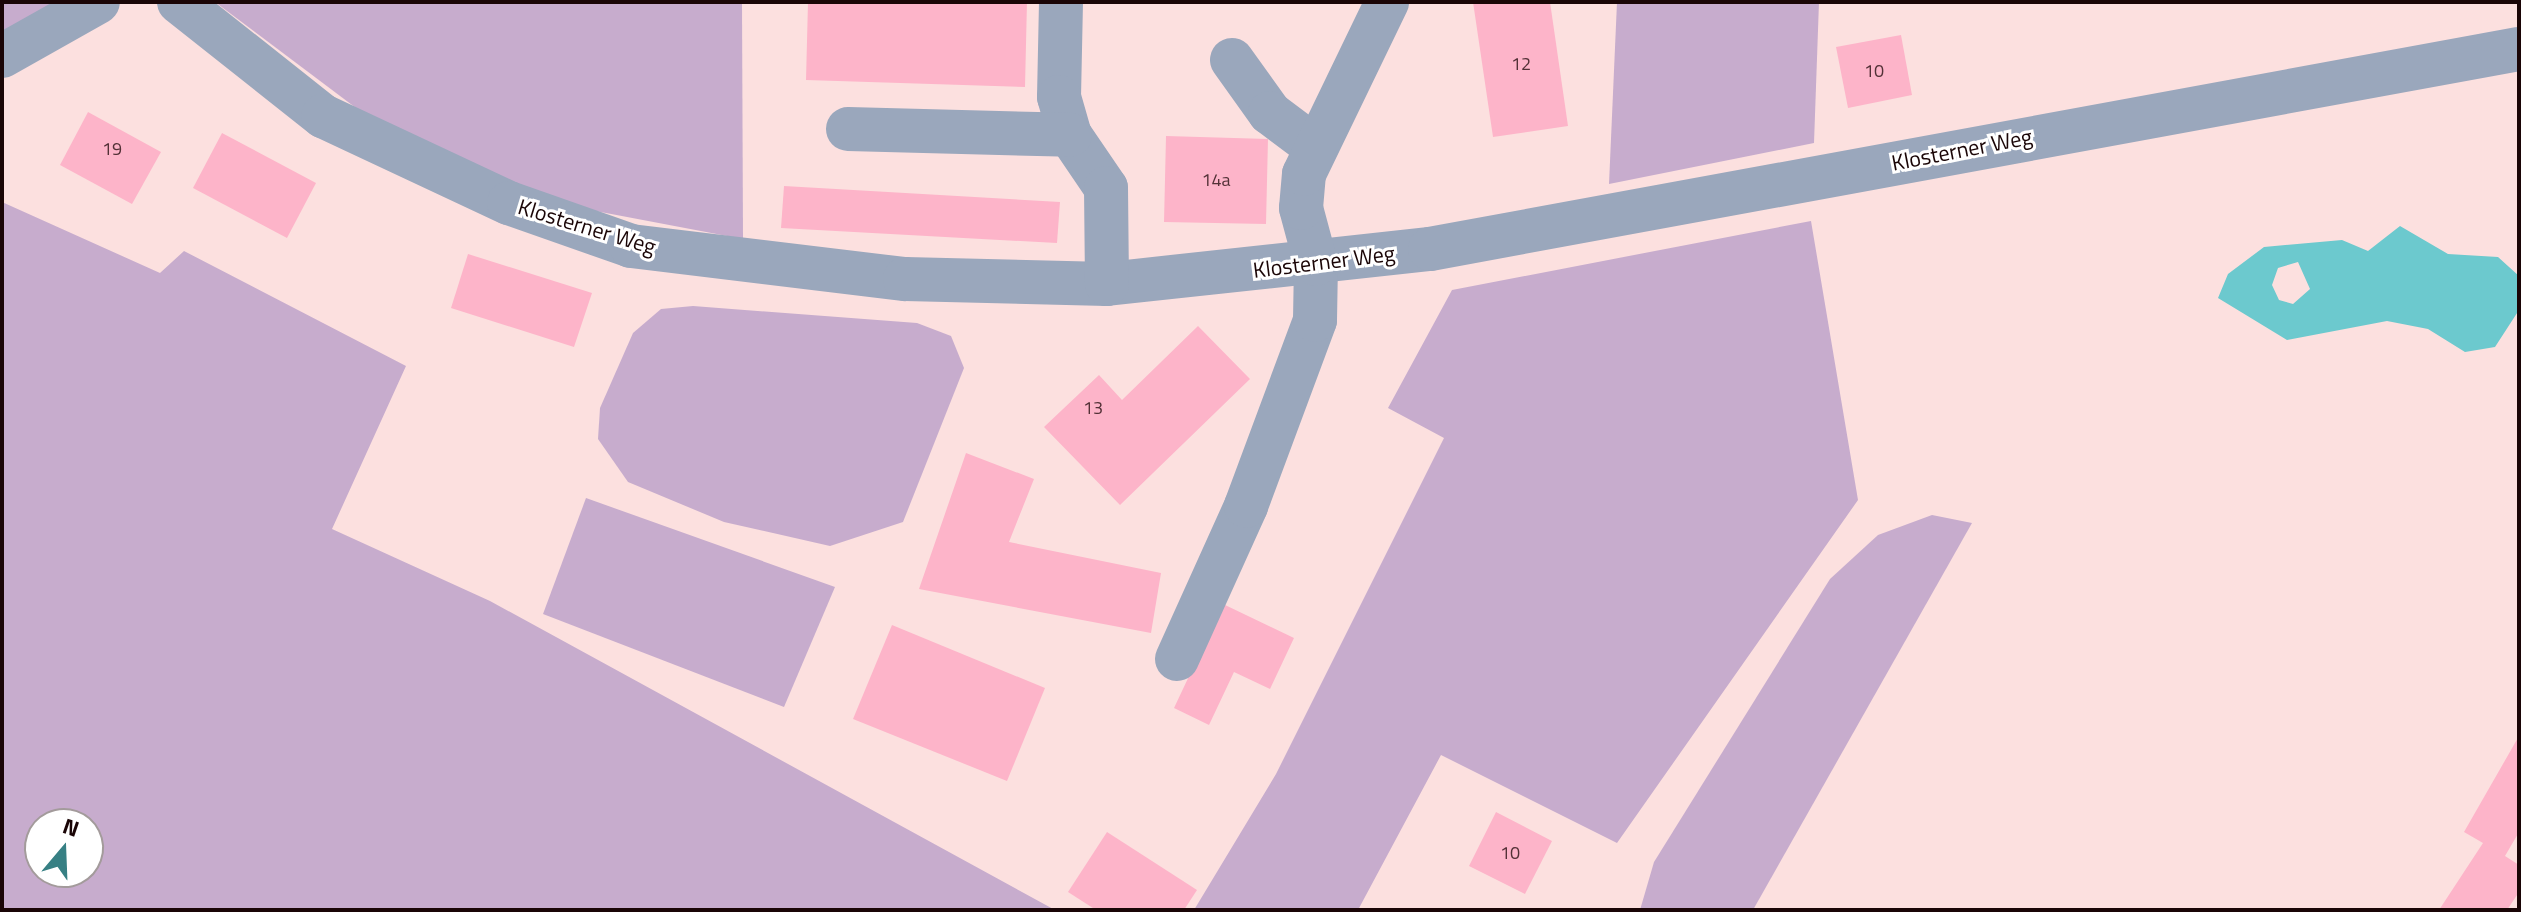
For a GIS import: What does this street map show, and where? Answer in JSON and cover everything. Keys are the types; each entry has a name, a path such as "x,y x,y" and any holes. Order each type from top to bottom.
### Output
{"street":[{"path":"2,56 98,2"},
{"name":"Klosterner Weg","path":"179,2 323,116 509,203 631,246 905,279 1107,284 1316,264 2519,49"},
{"path":"1061,2 1059,97 1070,135 1106,188 1107,284"},
{"path":"1177,659 1246,506 1315,320 1316,264 1301,208 1314,146 1387,2"},
{"path":"1232,60 1270,113 1314,146"},
{"path":"848,129 1070,135"}],"shaded area":[{"path":"2,2 73,2 2,44"},
{"path":"215,2 742,2 743,239 527,198 364,114"},
{"path":"1617,2 1819,2 1814,143 1609,184"},
{"path":"2,202 160,273 184,251 406,366 332,529 490,601 1055,910 2,910"},
{"path":"1811,221 1858,500 1617,843 1441,755 1358,910 1194,910 1276,774 1444,438 1388,408 1452,290"},
{"path":"693,306 917,323 951,336 964,368 903,522 830,546 724,522 628,482 598,439 600,408 633,333 661,309"},
{"path":"586,498 835,587 784,707 543,614"},
{"path":"1932,515 1972,523 1753,910 1640,910 1654,862 1830,579 1878,535"}],"water":[{"path":"2400,226 2448,254 2498,257 2519,276 2519,310 2495,347 2465,352 2428,329 2387,321 2287,340 2218,298 2228,274 2264,247 2342,240 2368,251","holes":["2298,262 2310,289 2293,304 2279,300 2272,285 2278,268"]}],"building":[{"path":"808,2 1027,2 1025,87 806,80"},
{"path":"1473,2 1550,2 1568,126 1493,137"},
{"path":"1901,35 1912,95 1848,108 1836,47"},
{"path":"88,112 161,152 132,204 60,165"},
{"path":"222,133 316,183 287,238 193,188"},
{"path":"1166,136 1268,139 1266,224 1164,222"},
{"path":"784,186 1060,202 1057,243 781,228"},
{"path":"468,254 592,293 574,347 451,308"},
{"path":"1198,326 1250,379 1120,505 1044,427 1099,375 1122,400"},
{"path":"966,453 1034,479 1009,542 1161,573 1151,633 919,589"},
{"path":"1223,604 1294,638 1270,689 1234,672 1209,725 1174,708"},
{"path":"892,625 1045,688 1007,781 853,719"},
{"path":"2519,736 2519,832 2505,856 2519,865 2519,892 2507,910 2439,910 2483,843 2464,832"},
{"path":"1496,812 1552,841 1525,894 1469,866"},
{"path":"1107,832 1197,890 1184,910 1096,910 1068,892"}]}
